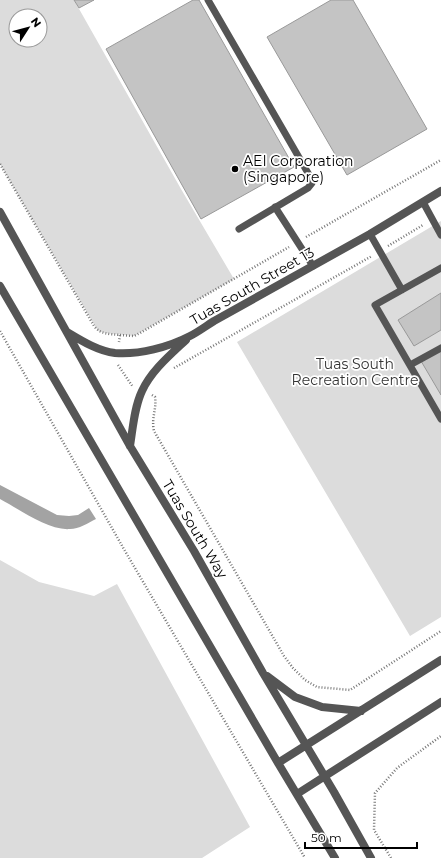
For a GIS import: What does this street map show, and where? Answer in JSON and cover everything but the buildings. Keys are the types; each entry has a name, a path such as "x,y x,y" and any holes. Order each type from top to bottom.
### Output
{"street":[{"name":"Tuas South Street 13","path":"65,330 92,347 119,353 139,352 166,345 189,336 370,234 441,191"},
{"name":"Tuas South Way","path":"0,212 130,446 194,551 370,858"},
{"path":"0,286 335,858"},
{"path":"130,446 135,415 147,381 189,336"},
{"path":"278,763 441,660"},
{"path":"263,673 295,697 322,707 361,711"},
{"path":"297,794 441,702"}],"lane":[{"path":"208,0 312,180 312,183 308,188 239,229"},
{"path":"423,202 441,235"},
{"path":"275,207 312,266"},
{"path":"370,234 402,290"},
{"path":"441,268 375,305 441,419"},
{"path":"410,365 441,348"}],"path":[{"path":"0,164 94,326 98,331 106,333 134,336 441,160"},
{"path":"171,370 432,220"},
{"path":"0,331 125,551 305,858"},
{"path":"120,335 117,362 118,366 132,386 155,397 156,403 152,418 154,431 284,656 305,680 317,687 350,690 441,630"},
{"path":"152,395 154,390"},
{"path":"391,858 374,830 374,793 397,768 441,736"}],"green space":[{"path":"0,0 74,0 181,189 234,279 134,336 98,331 0,164"},
{"name":"Tuas South Recreation Centre","path":"441,221 441,617 410,636 237,342"},
{"path":"0,560 39,582 94,596 117,584 250,827 202,858 0,858"}],"shaded area":[{"path":"0,485 57,515 78,515 89,508 96,519 83,526 73,529 53,527 0,499"}],"place":[{"name":"AEI Corporation (Singapore)","path":"235,169"}]}
